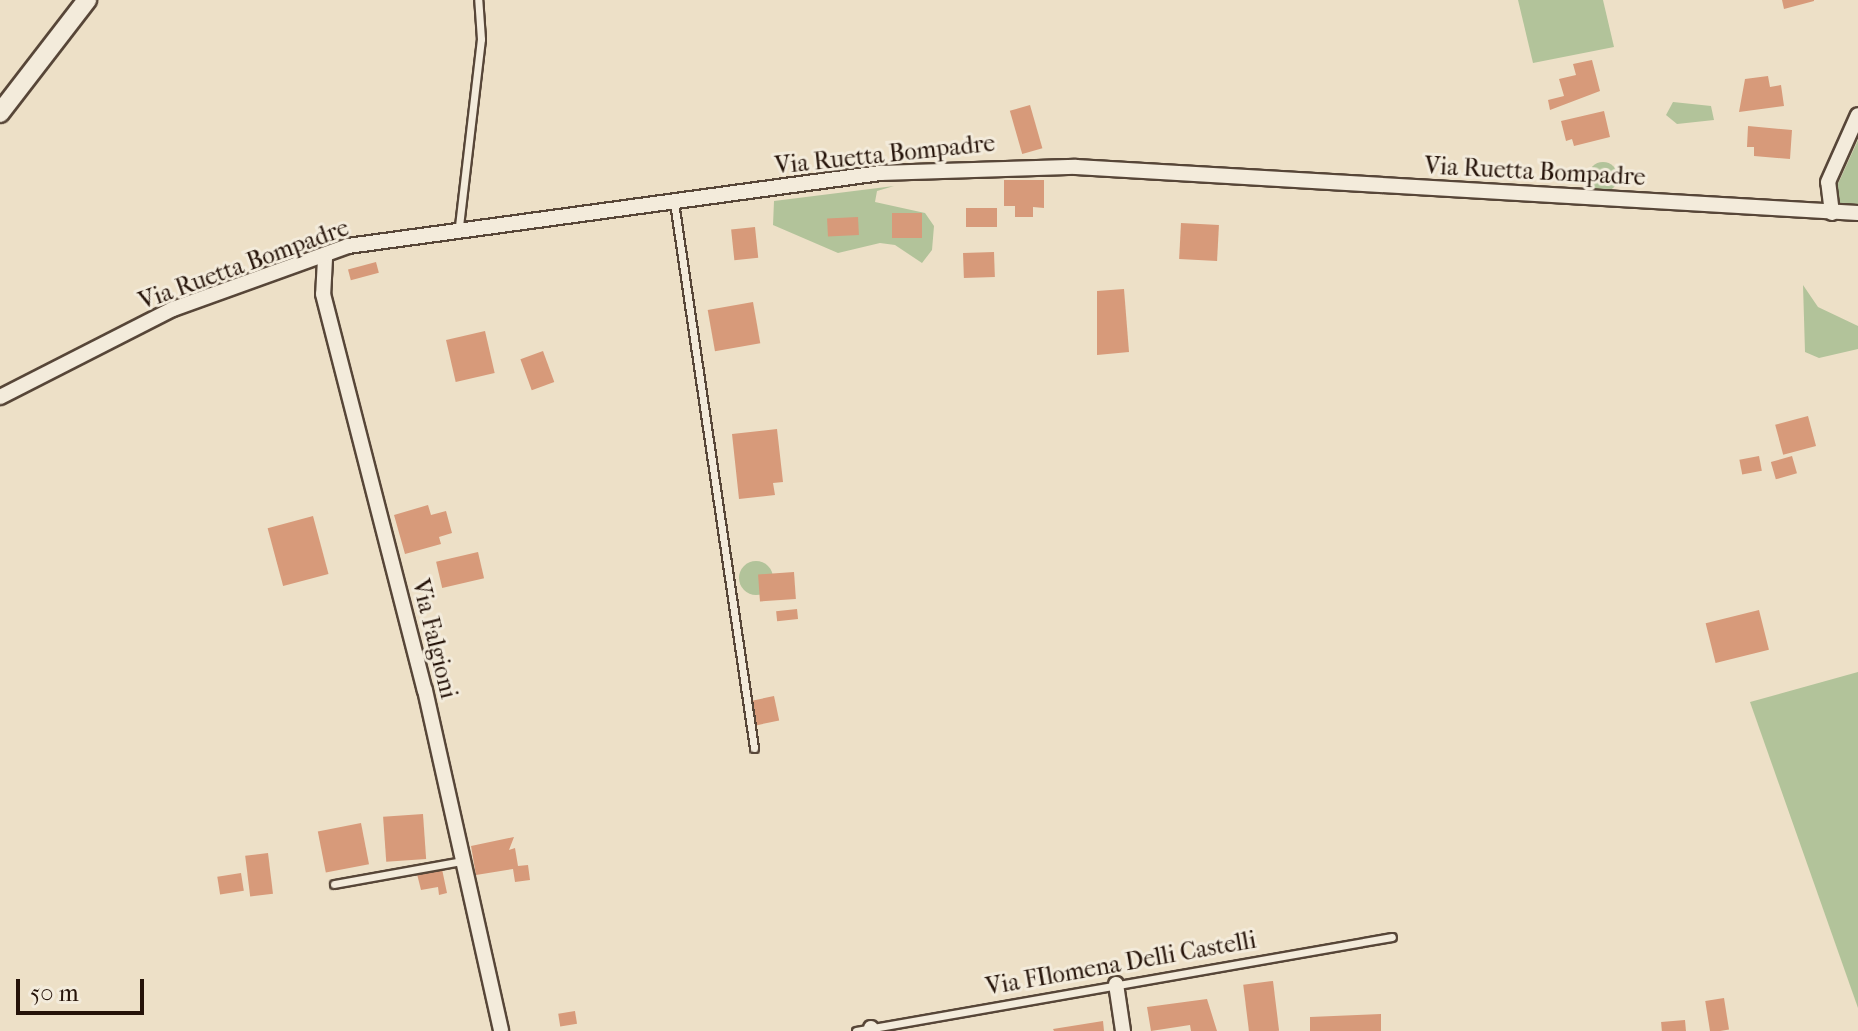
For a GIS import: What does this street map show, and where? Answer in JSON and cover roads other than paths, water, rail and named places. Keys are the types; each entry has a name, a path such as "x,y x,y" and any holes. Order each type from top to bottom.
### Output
{"street":[{"path":"0,113 87,0"},
{"path":"1832,213 1828,182 1858,115"},
{"name":"Via Ruetta Bompadre","path":"0,397 173,309 325,259 348,246 459,226 674,202 880,173 993,165 1858,213"},
{"name":"Via Falgioni","path":"325,259 323,294 501,1031"},
{"path":"1116,984 1123,1031"}],"lane":[{"path":"459,226 481,39 478,0"},
{"path":"674,202 754,748"},
{"path":"334,884 462,861"},
{"name":"Via FIlomena Delli Castelli","path":"856,1031 1392,937"}]}
